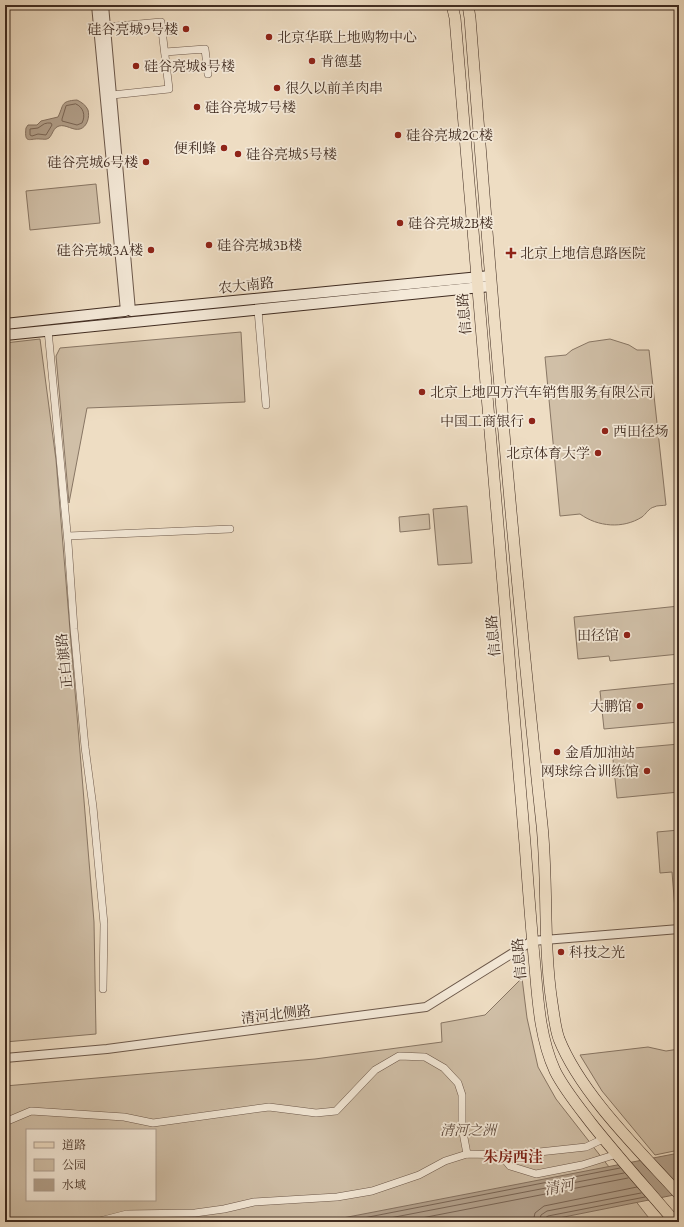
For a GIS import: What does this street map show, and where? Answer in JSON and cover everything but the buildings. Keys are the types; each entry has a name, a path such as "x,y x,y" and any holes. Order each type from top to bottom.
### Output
{"main road":[{"name":"信息路","path":"452,5 455,18 524,830 532,941 542,1033 548,1053 564,1087 603,1139 674,1221"},
{"name":"信息路","path":"468,5 490,281 527,683 543,832 550,986 558,1036 568,1058 588,1090 636,1147 679,1194"},
{"path":"477,282 490,281"},
{"name":"农大南路","path":"5,324 128,311 477,282"},
{"name":"农大南路","path":"5,335 258,310 477,282"}],"street":[{"path":"96,5 128,311"},
{"path":"104,5 128,311"},
{"path":"106,27 161,22 169,89 112,95"},
{"path":"165,52 205,49 208,74"},
{"path":"258,310 266,405"},
{"name":"正白旗路","path":"48,330 68,536 74,629 85,747 93,807 104,924 104,989"},
{"path":"68,536 230,529"},
{"path":"532,941 679,929"},
{"name":"清河北侧路","path":"5,1058 107,1049 426,1007 532,941"},
{"path":"5,1122 31,1111 124,1117 153,1123 269,1107 316,1114 336,1111 375,1070 399,1056 425,1057 444,1068 458,1083 462,1095 462,1127 467,1154"},
{"path":"96,1222 127,1214 195,1213 224,1209 254,1202 337,1197 372,1191 419,1175 445,1161 467,1154 511,1155 586,1147 603,1139"},
{"path":"501,1155 510,1166 536,1174 582,1165 615,1152"}],"green space":[{"path":"96,184 100,223 30,230 26,191"},
{"path":"241,332 245,402 87,408 69,503 56,356 60,348"},
{"path":"40,339 56,460 94,922 96,1034 5,1042 5,343"},
{"name":"西田径场","path":"610,339 629,345 637,350 649,350 666,505 652,508 635,521 619,525 595,522 580,514 560,516 545,357 566,355 572,350 589,342"},
{"path":"467,506 472,563 438,565 433,509"},
{"path":"429,514 430,529 400,532 399,517"},
{"name":"田径馆","path":"679,606 679,654 610,661 609,656 578,659 574,617"},
{"name":"大鹏馆","path":"679,683 679,722 604,729 600,691"},
{"name":"网球综合训练馆","path":"679,744 679,792 617,798 612,750"},
{"path":"679,830 679,910 675,910 672,872 660,873 657,832"},
{"name":"清河之洲","path":"522,978 527,1018 538,1067 556,1099 652,1222 5,1222 5,1086 315,1059 442,1042 441,1023 485,1015"},
{"path":"648,1047 666,1051 679,1049 679,1150 655,1155 602,1091 580,1055"}],"water":[{"path":"77,100 85,105 88,110 89,116 82,128 77,129 59,126 55,128 48,139 27,139 26,128 28,125 37,125 41,121 58,117 63,104 68,101"},
{"name":"清河","path":"679,1153 679,1194 539,1222 322,1222"}],"place":[{"name":"硅谷亮城9号楼","path":"186,29"},
{"name":"北京华联上地购物中心","path":"269,37"},
{"name":"肯德基","path":"312,61"},
{"name":"硅谷亮城8号楼","path":"136,66"},
{"name":"很久以前羊肉串","path":"277,88"},
{"name":"硅谷亮城7号楼","path":"197,107"},
{"name":"硅谷亮城2C楼","path":"398,135"},
{"name":"便利蜂","path":"224,148"},
{"name":"硅谷亮城5号楼","path":"238,154"},
{"name":"硅谷亮城6号楼","path":"146,162"},
{"name":"硅谷亮城2B楼","path":"400,223"},
{"name":"硅谷亮城3B楼","path":"209,245"},
{"name":"硅谷亮城3A楼","path":"151,250"},
{"name":"北京上地信息路医院","path":"511,253"},
{"name":"北京上地四方汽车销售服务有限公司","path":"422,392"},
{"name":"中国工商银行","path":"532,421"},
{"name":"西田径场","path":"605,431"},
{"name":"北京体育大学","path":"598,453"},
{"name":"田径馆","path":"627,635"},
{"name":"大鹏馆","path":"640,706"},
{"name":"金盾加油站","path":"557,752"},
{"name":"网球综合训练馆","path":"647,771"},
{"name":"科技之光","path":"561,952"}],"district":[{"name":"朱房西洼","path":"513,1157"}]}
